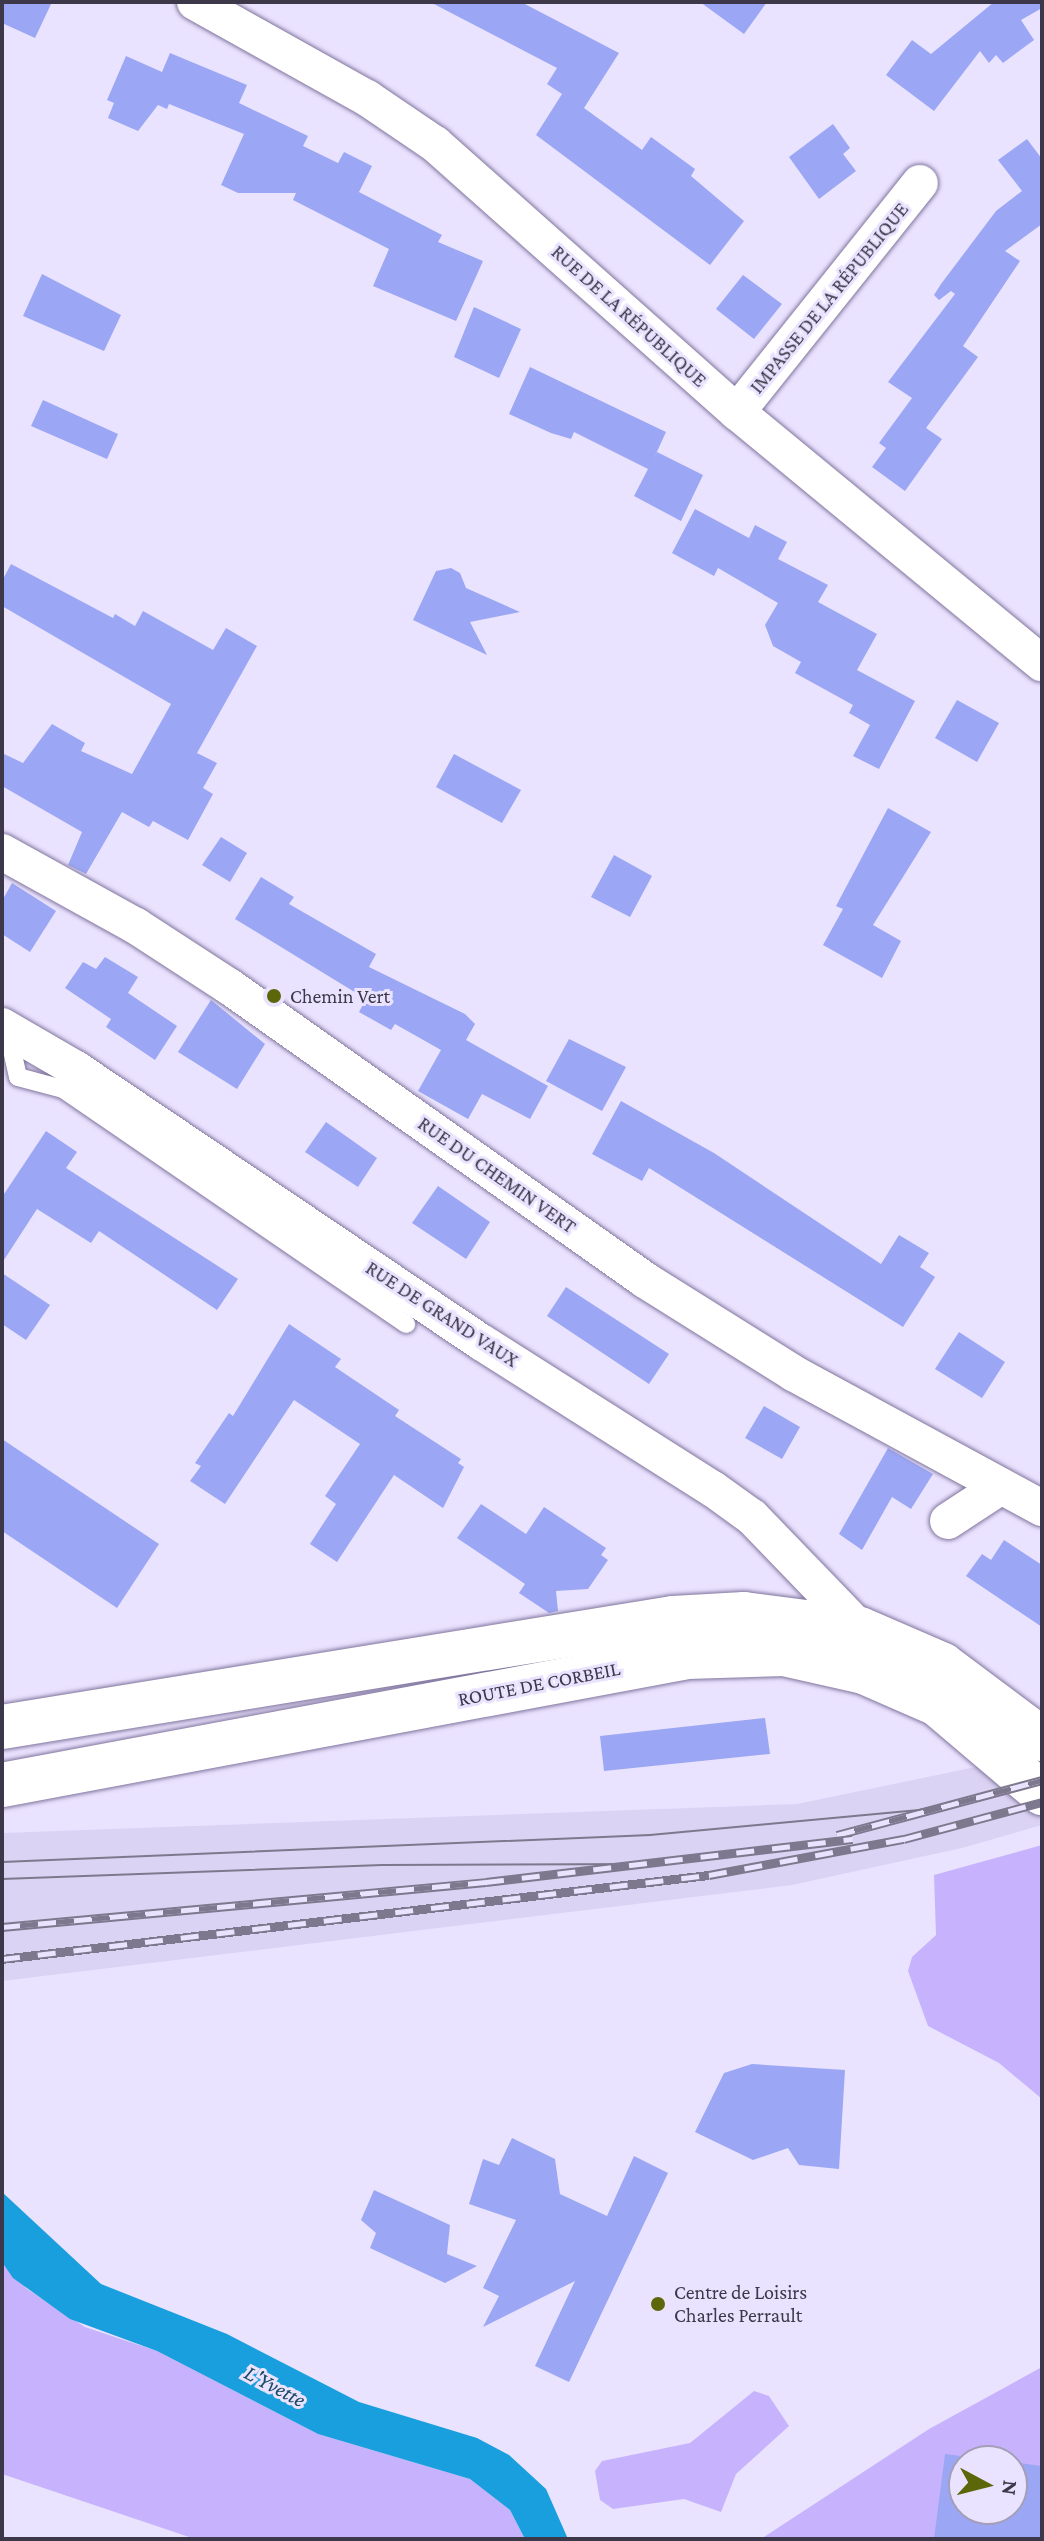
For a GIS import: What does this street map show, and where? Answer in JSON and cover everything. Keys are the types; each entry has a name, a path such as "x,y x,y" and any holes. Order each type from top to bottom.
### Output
{"main road":[{"name":"ROUTE DE CORBEIL","path":"2,1727 673,1618 744,1614 860,1629 943,1665 1042,1739"},
{"name":"ROUTE DE CORBEIL","path":"2,1785 687,1657 784,1654 864,1672 937,1704 1042,1793"}],"street":[{"name":"RUE DE LA RÉPUBLIQUE","path":"195,2 367,98 435,144 737,412 1042,663"},
{"name":"IMPASSE DE LA RÉPUBLIQUE","path":"737,412 920,183"},
{"name":"RUE DU CHEMIN VERT","path":"2,852 136,926 230,987 645,1280 793,1373 1042,1508"},
{"name":"RUE DE GRAND VAUX","path":"4,1032 76,1069 470,1334 713,1489 752,1517 860,1629"},
{"path":"948,1521 1000,1487"}],"lane":[{"path":"4,1032 18,1077 63,1089 406,1324"}],"shaded area":[{"path":"990,1764 1042,1815 1042,1825 962,1848 792,1885 2,1981 2,1833 797,1804"},
{"path":"1042,1845 1042,2099 999,2063 928,2026 908,1971 912,1957 936,1935 934,1875"},
{"path":"2,2262 27,2289 85,2327 157,2351 318,2434 470,2479 510,2510 525,2539 195,2539 2,2474"},
{"path":"1042,2367 1042,2539 761,2539 929,2429"},
{"path":"754,2391 769,2396 789,2426 736,2474 721,2512 684,2499 613,2509 600,2500 595,2471 602,2461 690,2443"}],"water":[{"name":"L'Yvette","path":"2,2192 101,2284 227,2334 359,2402 477,2438 509,2455 546,2489 568,2539 525,2539 510,2510 470,2479 318,2434 157,2351 70,2319 13,2278 2,2262"}],"building":[{"path":"2,2 52,2 35,38 2,23"},
{"path":"430,2 521,2 619,53 584,108 642,150 651,137 695,169 691,176 744,221 710,265 536,135 562,94 547,84 557,68"},
{"path":"700,2 767,2 744,34"},
{"path":"994,2 1042,2 1042,8 1021,20 1034,40 1003,63 996,55 989,63 980,51 934,111 886,75 912,40 931,54"},
{"path":"170,53 247,85 239,103 308,136 303,146 338,163 344,152 372,166 359,192 442,235 438,242 483,261 456,321 373,286 389,249 293,200 296,193 238,193 221,185 244,134 169,104 167,109 158,105 138,131 108,118 114,103 107,100 126,56 162,72"},
{"path":"833,124 850,148 843,154 856,171 819,199 789,157"},
{"path":"1027,139 1042,159 1042,224 1005,251 1020,261 963,346 978,357 926,428 942,439 905,491 872,467 886,448 879,443 912,398 888,382 955,294 951,291 939,300 934,295 941,284 996,211 1022,191 998,160"},
{"path":"42,274 121,315 104,351 23,316"},
{"path":"743,275 782,304 754,339 716,309"},
{"path":"474,307 521,329 499,378 454,357"},
{"path":"530,367 666,432 650,467 657,452 703,475 681,521 634,496 648,469 574,432 571,439 509,414"},
{"path":"43,400 118,434 107,459 31,426"},
{"path":"695,509 749,538 755,525 787,542 778,559 828,585 818,602 877,634 857,670 915,701 879,769 853,756 870,725 849,713 853,705 795,673 801,662 773,646 765,625 778,603 718,568 714,576 672,553"},
{"path":"11,564 113,618 115,614 135,626 143,611 213,650 226,628 257,646 197,753 217,763 203,788 213,794 188,840 153,821 149,827 122,812 86,874 68,865 82,832 2,786 2,753 23,763 52,724 85,743 81,751 132,774 171,704 2,606 2,581"},
{"path":"451,568 460,573 466,588 520,612 470,622 487,655 413,620 436,571"},
{"path":"957,700 999,723 977,762 935,738"},
{"path":"454,754 521,790 502,823 436,787"},
{"path":"888,808 931,832 873,925 901,941 882,978 823,945 843,909 836,906"},
{"path":"221,837 247,853 230,882 202,865"},
{"path":"614,855 652,876 630,917 591,897"},
{"path":"261,877 294,897 289,904 376,954 369,967 465,1014 475,1024 466,1040 548,1086 530,1119 482,1094 468,1119 418,1091 441,1050 395,1024 391,1030 359,1012 366,999 235,919"},
{"path":"12,883 56,911 30,952 2,934 2,901"},
{"path":"105,957 138,977 128,993 177,1026 155,1060 106,1027 111,1019 65,988 83,962 96,969"},
{"path":"211,1000 265,1044 237,1089 178,1052"},
{"path":"569,1039 626,1067 602,1111 546,1081"},
{"path":"621,1101 714,1153 881,1264 899,1235 929,1253 920,1267 935,1277 903,1327 649,1168 642,1181 592,1154"},
{"path":"326,1122 377,1158 358,1187 305,1152"},
{"path":"46,1131 77,1152 66,1168 238,1279 217,1310 99,1231 91,1243 37,1209 2,1263 2,1197"},
{"path":"438,1186 490,1222 466,1259 412,1223"},
{"path":"2,1273 50,1305 26,1340 2,1324"},
{"path":"566,1287 669,1354 649,1384 547,1316"},
{"path":"289,1324 341,1359 335,1367 399,1410 395,1416 461,1459 458,1463 464,1467 443,1508 394,1475 337,1562 310,1544 336,1504 325,1496 360,1444 294,1400 225,1504 190,1481 201,1466 195,1463 229,1413 233,1416"},
{"path":"959,1332 1005,1362 982,1398 935,1369"},
{"path":"764,1406 800,1427 782,1459 745,1438"},
{"path":"2,1439 159,1544 117,1608 2,1531"},
{"path":"888,1448 933,1474 911,1509 892,1497 862,1550 839,1534"},
{"path":"481,1504 526,1534 544,1507 606,1548 601,1555 608,1560 588,1589 556,1591 558,1611 549,1613 519,1593 525,1584 457,1538"},
{"path":"1004,1540 1042,1565 1042,1627 966,1576 982,1554 991,1560"},
{"path":"765,1718 770,1754 604,1771 600,1736"},
{"path":"752,2064 845,2070 839,2169 799,2165 788,2148 753,2160 695,2132 724,2073"},
{"path":"512,2138 555,2159 560,2194 607,2216 634,2156 668,2173 569,2382 535,2366 575,2281 483,2327 499,2296 483,2288 516,2220 469,2204 483,2159 499,2165"},
{"path":"374,2190 450,2225 447,2254 477,2266 445,2283 370,2248 376,2233 361,2220"},
{"path":"945,2454 948,2454 948,2525 1028,2525 1028,2464 1042,2466 1042,2539 934,2539"}],"tram line":[{"path":"2,1862 650,1835 919,1810 1010,1790"},
{"path":"2,1879 382,1865 650,1864"}],"railway":[{"path":"837,1835 1042,1780"},
{"path":"2,1959 709,1875 904,1839 1042,1802"},
{"path":"2,1927 486,1882 852,1839"}],"place":[{"name":"Chemin Vert","path":"274,996"},
{"name":"Centre de Loisirs Charles Perrault","path":"658,2304"}]}
